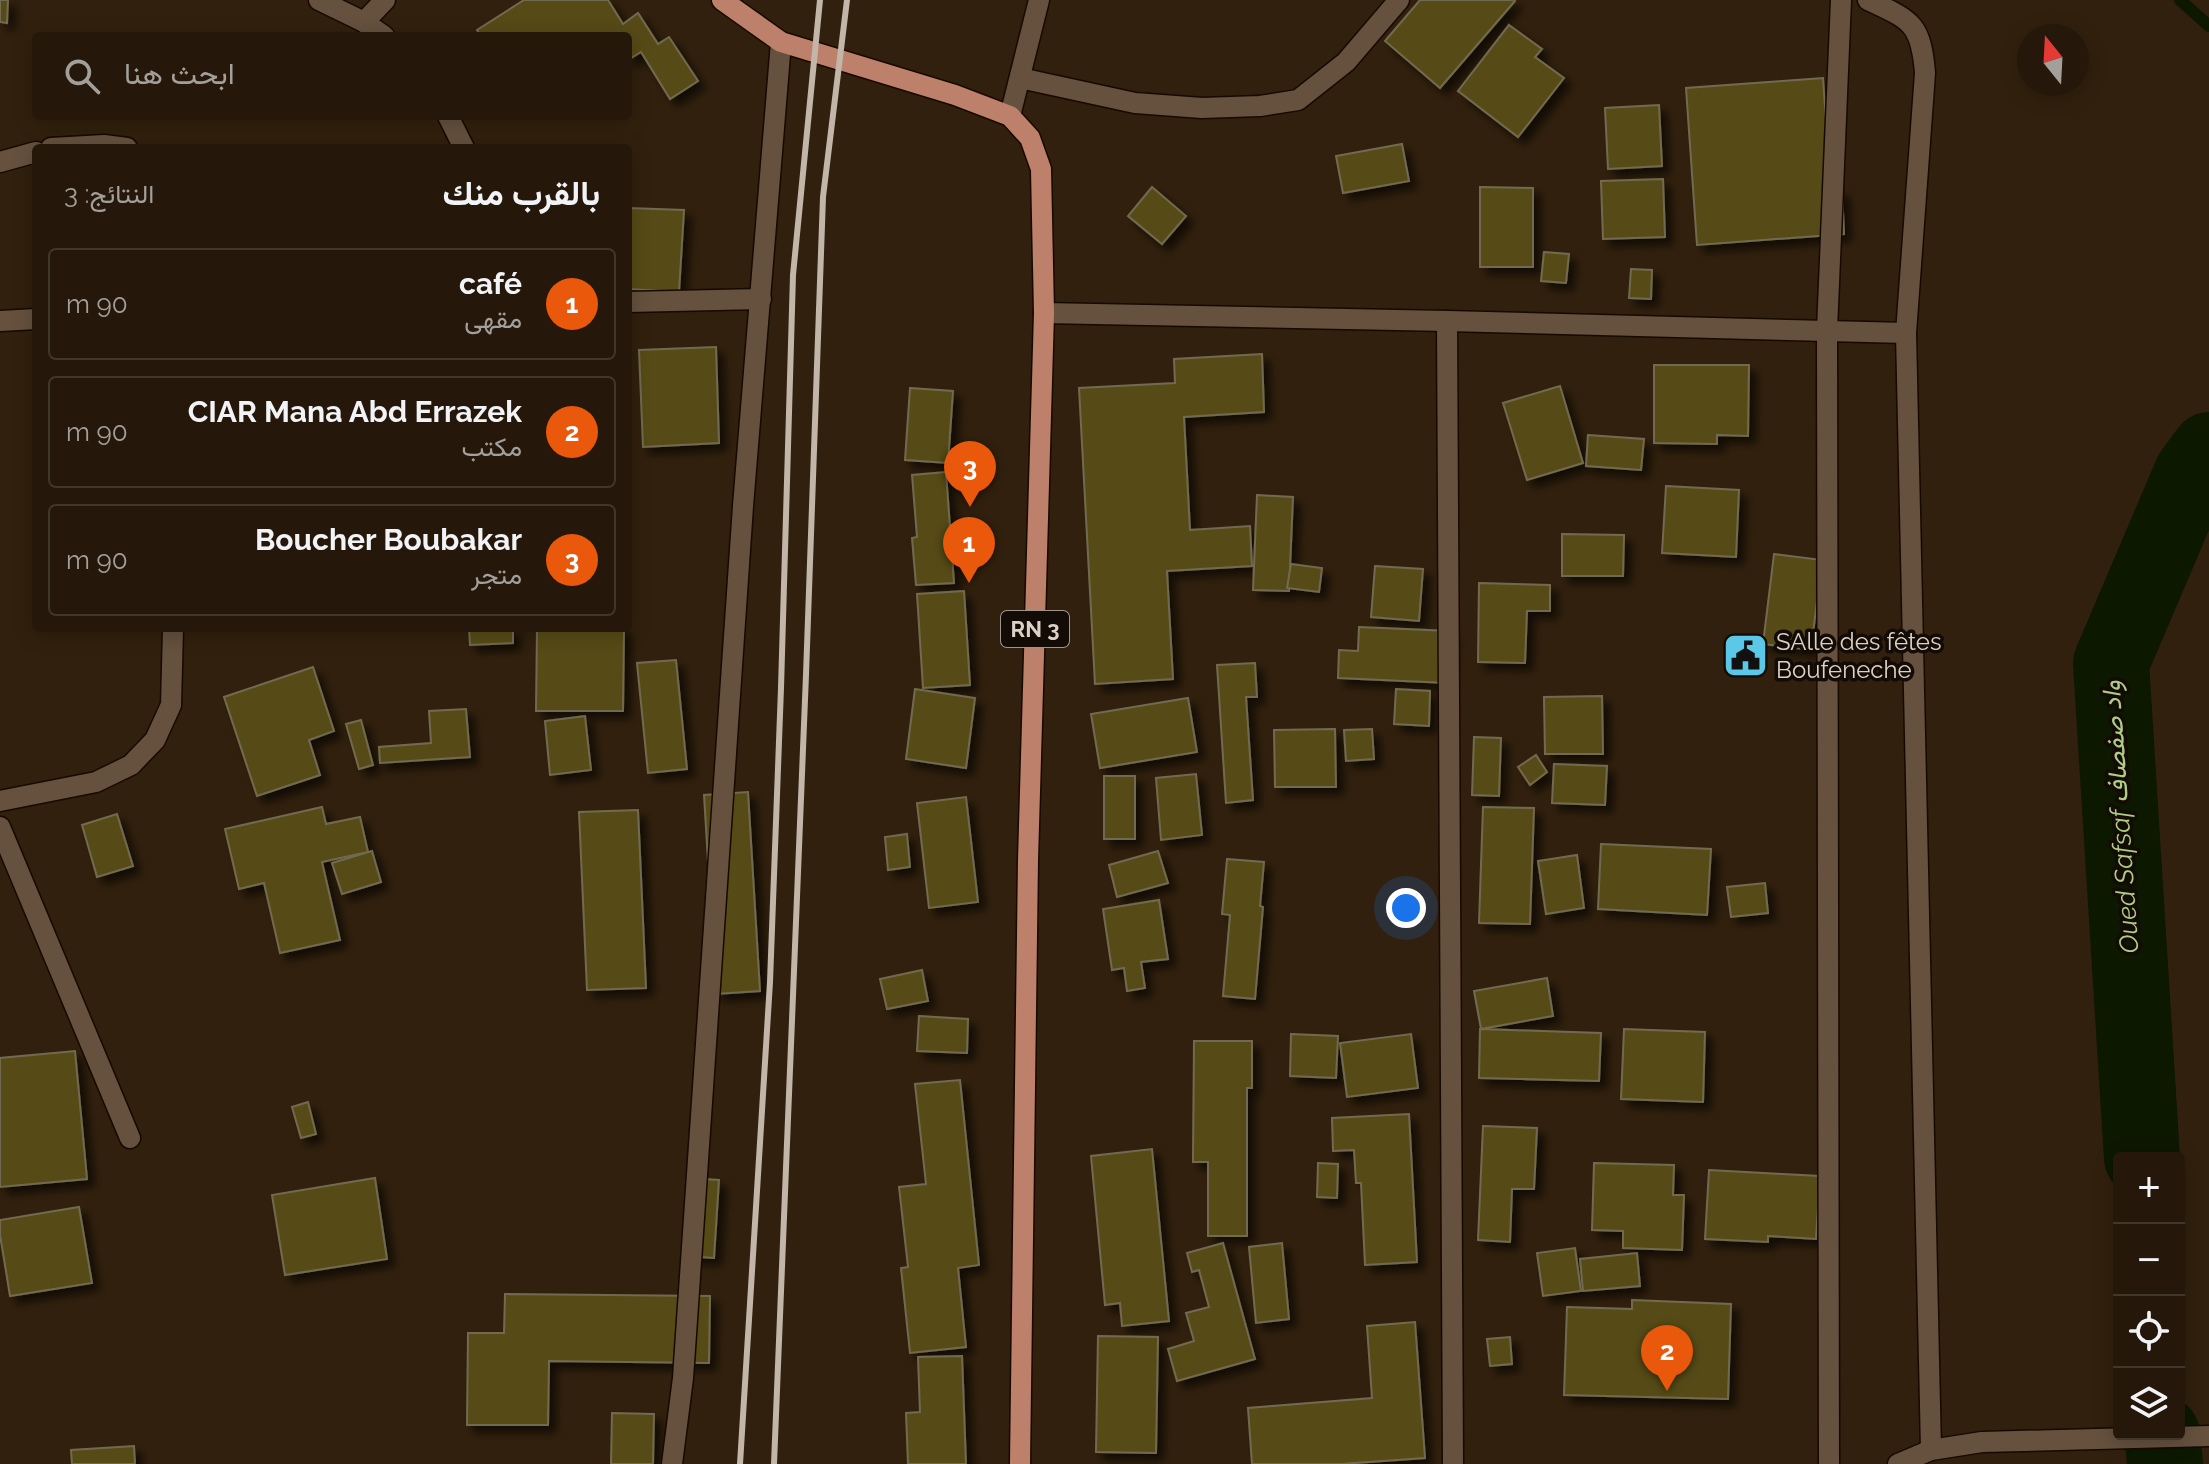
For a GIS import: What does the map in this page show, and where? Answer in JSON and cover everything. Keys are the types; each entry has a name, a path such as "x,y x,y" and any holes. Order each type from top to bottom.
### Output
{"main road":[{"path":"722,0 781,42 955,95 1010,116"},
{"name":"RN 3","path":"1010,116 1030,138 1041,169 1044,313 1028,860 1020,1464"}],"street":[{"path":"319,0 378,32"},
{"path":"364,22 385,0"},
{"path":"1010,116 1039,0"},
{"path":"1020,78 1135,103 1202,108 1260,106 1298,100 1346,62 1399,0"},
{"path":"1829,1464 1827,330 1841,0"},
{"path":"1868,0 1907,19 1923,49 1925,73 1906,333 1931,1450"},
{"path":"672,1464 683,1378 741,521 781,42"},
{"path":"450,120 462,144"},
{"path":"0,162 32,153"},
{"path":"632,302 761,299"},
{"path":"1044,313 1906,333"},
{"path":"0,321 32,319"},
{"path":"1447,321 1453,1464"},
{"path":"0,801 96,782 131,765 155,740 171,705 173,632"},
{"path":"0,827 130,1138"},
{"path":"1898,1464 1931,1450 1982,1442 2209,1436"}],"building":[{"path":"0,0 8,0 7,23 0,22"},
{"path":"524,0 608,0 623,24 638,13 658,44 669,37 698,81 670,99 641,52 632,58 632,32 477,30"},
{"path":"1420,0 1515,1 1440,88 1385,41"},
{"path":"1509,25 1542,49 1535,57 1564,78 1518,137 1458,91"},
{"path":"1823,78 1831,192 1842,190 1844,234 1697,245 1686,88"},
{"path":"1659,105 1662,166 1608,169 1605,108"},
{"path":"1402,144 1409,181 1343,193 1336,156"},
{"path":"1663,179 1665,237 1603,239 1601,181"},
{"path":"1152,187 1186,216 1162,244 1128,216"},
{"path":"1480,187 1533,188 1533,267 1480,267"},
{"path":"632,208 684,210 679,292 632,289"},
{"path":"1544,252 1569,254 1566,283 1541,281"},
{"path":"1631,269 1652,270 1651,299 1629,298"},
{"path":"716,347 719,443 643,447 639,350"},
{"path":"1262,354 1264,412 1184,417 1190,530 1250,526 1252,566 1167,571 1173,679 1095,684 1079,388 1175,383 1174,359"},
{"path":"1654,365 1749,365 1748,436 1717,435 1717,444 1654,443"},
{"path":"1560,386 1583,463 1527,480 1503,403"},
{"path":"910,388 953,391 948,463 905,460"},
{"path":"1588,435 1644,439 1641,470 1586,466"},
{"path":"946,472 954,583 916,585 912,538 917,537 912,475"},
{"path":"1666,486 1739,490 1736,557 1662,553"},
{"path":"1257,495 1293,497 1289,591 1253,590"},
{"path":"1562,534 1624,535 1623,576 1562,576"},
{"path":"1774,554 1822,560 1811,650 1763,644"},
{"path":"1291,564 1322,568 1319,592 1287,588"},
{"path":"1375,566 1423,569 1419,621 1371,617"},
{"path":"1479,583 1550,585 1550,611 1527,611 1525,663 1478,662"},
{"path":"964,591 970,685 923,688 917,594"},
{"path":"1359,627 1450,631 1447,683 1338,678 1339,650 1358,651"},
{"path":"469,632 513,632 513,643 470,645"},
{"path":"537,632 624,632 623,711 536,711"},
{"path":"676,660 687,769 648,773 637,663"},
{"path":"1255,663 1257,697 1246,697 1253,800 1226,803 1217,665"},
{"path":"313,667 334,731 309,740 320,775 257,796 224,697"},
{"path":"915,689 975,698 966,768 906,759"},
{"path":"1396,689 1430,691 1429,726 1394,724"},
{"path":"1602,696 1603,754 1545,754 1544,697"},
{"path":"1188,698 1197,752 1100,768 1091,714"},
{"path":"466,709 470,757 380,763 379,747 431,743 429,711"},
{"path":"585,716 591,770 550,775 545,721"},
{"path":"361,720 373,765 359,769 346,724"},
{"path":"1335,729 1336,787 1275,787 1274,730"},
{"path":"1372,729 1374,759 1346,761 1344,730"},
{"path":"1474,737 1501,738 1499,796 1472,795"},
{"path":"1536,755 1547,772 1530,785 1518,767"},
{"path":"1554,764 1607,766 1605,805 1552,803"},
{"path":"1196,774 1202,835 1161,840 1156,778"},
{"path":"1104,776 1135,776 1135,839 1104,839"},
{"path":"748,792 760,991 716,994 704,795"},
{"path":"966,797 978,902 929,908 917,803"},
{"path":"322,807 326,824 360,817 368,852 322,862 340,940 280,953 264,883 239,889 225,829"},
{"path":"1483,807 1534,808 1530,924 1479,923"},
{"path":"638,810 646,988 587,990 579,812"},
{"path":"117,814 133,866 97,877 82,825"},
{"path":"907,834 910,867 888,870 885,837"},
{"path":"1601,844 1711,849 1707,915 1598,909"},
{"path":"372,851 381,882 342,894 332,863"},
{"path":"1158,851 1168,883 1117,897 1109,865"},
{"path":"1577,855 1584,908 1546,914 1538,861"},
{"path":"1227,859 1264,862 1255,999 1223,996 1230,915 1222,914"},
{"path":"1765,883 1768,913 1731,917 1727,887"},
{"path":"1159,900 1168,959 1141,962 1145,988 1127,991 1124,968 1112,970 1103,909"},
{"path":"922,970 928,1001 887,1009 880,979"},
{"path":"1547,978 1553,1016 1481,1029 1474,991"},
{"path":"919,1016 968,1019 967,1053 917,1051"},
{"path":"1480,1029 1601,1033 1599,1081 1479,1078"},
{"path":"1624,1029 1705,1032 1703,1102 1621,1099"},
{"path":"1291,1034 1338,1036 1336,1078 1290,1076"},
{"path":"1411,1034 1418,1088 1347,1097 1340,1043"},
{"path":"1194,1041 1252,1041 1252,1088 1247,1088 1247,1236 1208,1236 1208,1162 1193,1162"},
{"path":"75,1051 87,1179 0,1187 0,1058"},
{"path":"960,1080 979,1265 958,1268 966,1347 910,1353 901,1268 908,1267 899,1187 926,1184 915,1084"},
{"path":"308,1102 316,1134 301,1138 292,1107"},
{"path":"1409,1114 1417,1262 1365,1265 1361,1183 1356,1183 1354,1150 1333,1151 1332,1118"},
{"path":"1483,1126 1537,1128 1534,1189 1512,1189 1510,1242 1478,1240"},
{"path":"1152,1149 1169,1321 1122,1326 1120,1303 1105,1305 1091,1156"},
{"path":"1318,1163 1338,1164 1337,1198 1317,1197"},
{"path":"1594,1163 1674,1165 1673,1195 1684,1195 1682,1250 1623,1248 1623,1231 1592,1230"},
{"path":"1709,1170 1820,1176 1816,1239 1768,1236 1768,1242 1705,1239"},
{"path":"375,1178 387,1259 285,1275 272,1195"},
{"path":"690,1178 719,1180 714,1258 686,1256"},
{"path":"79,1207 92,1283 10,1296 0,1220"},
{"path":"1223,1243 1255,1359 1177,1381 1168,1349 1194,1341 1186,1313 1209,1307 1199,1270 1192,1272 1187,1253"},
{"path":"1282,1243 1289,1319 1256,1323 1249,1247"},
{"path":"1575,1248 1581,1291 1543,1296 1537,1253"},
{"path":"1637,1253 1640,1286 1583,1291 1580,1259"},
{"path":"505,1294 710,1296 709,1363 549,1361 548,1425 467,1425 468,1333 504,1333"},
{"path":"1632,1300 1731,1304 1728,1399 1564,1395 1567,1307 1632,1309"},
{"path":"1415,1322 1425,1458 1341,1464 1252,1464 1248,1408 1372,1398 1367,1326"},
{"path":"1098,1336 1158,1337 1156,1453 1096,1452"},
{"path":"1510,1337 1512,1364 1490,1366 1487,1339"},
{"path":"962,1356 966,1464 908,1464 906,1413 920,1412 918,1357"},
{"path":"612,1413 654,1414 653,1464 611,1464"},
{"path":"134,1446 135,1464 72,1464 71,1450"}],"waterway":[{"path":"2180,0 2209,26"},
{"name":"Oued Safsaf واد صفصاف","path":"2142,1152 2111,663 2192,473 2209,450"},
{"name":"Oued Safsaf واد صفصاف","path":"2163,1440 2165,1464"}],"railway":[{"path":"740,1464 770,982 793,275 820,0"},
{"path":"774,1464 823,197 847,0"}],"place":[{"name":"Boucher Boubakar","path":"970,507"},
{"name":"café","path":"969,583"},
{"name":"SAlle des fêtes Boufeneche","path":"1745,656"},
{"name":"CIAR Mana Abd Errazek","path":"1667,1391"}]}
